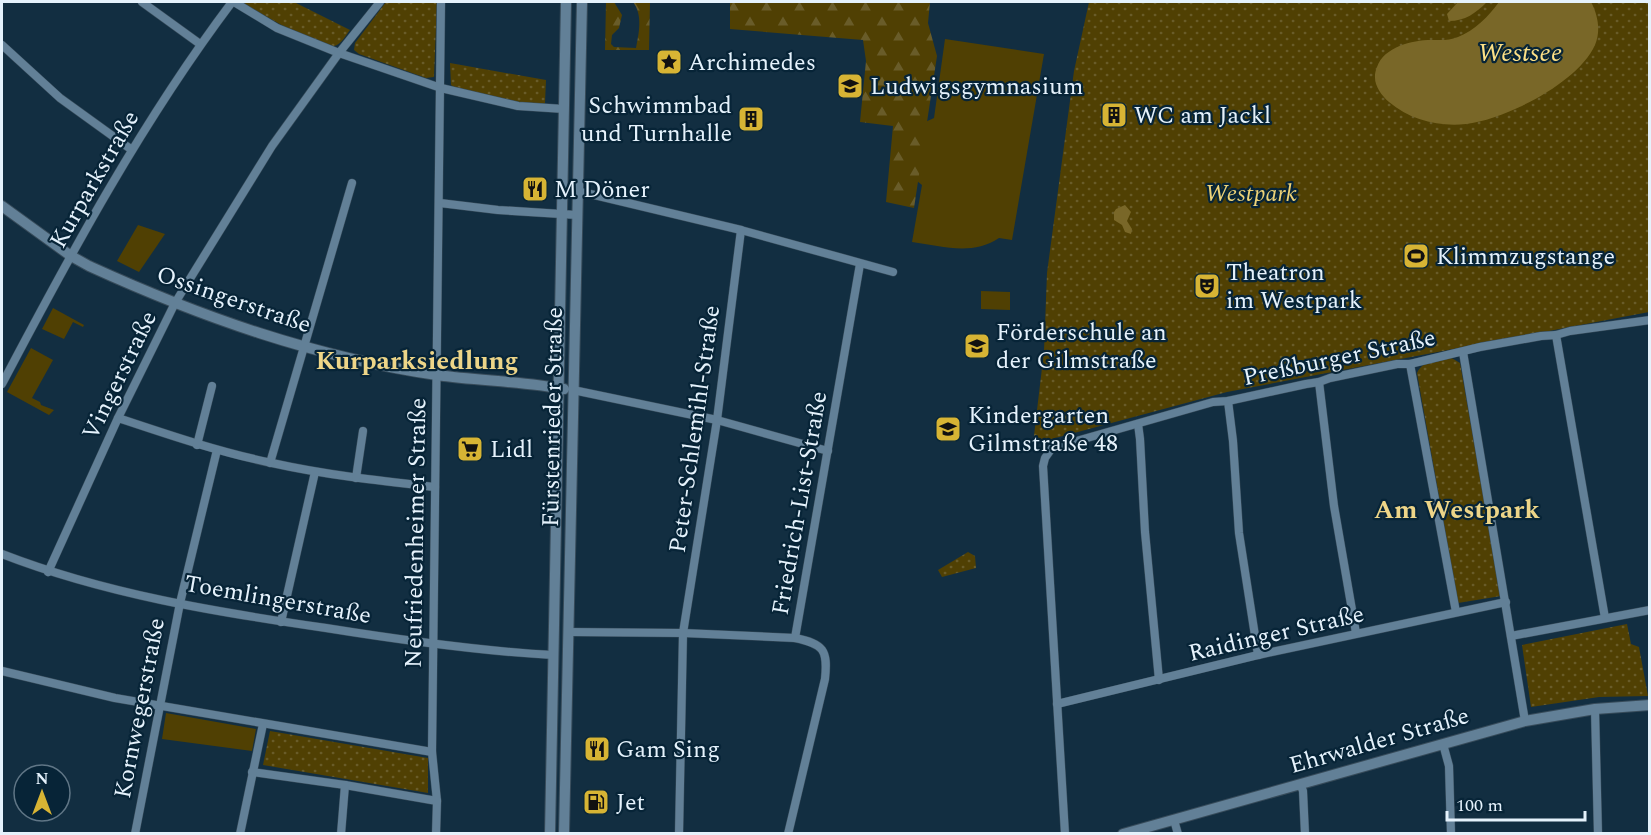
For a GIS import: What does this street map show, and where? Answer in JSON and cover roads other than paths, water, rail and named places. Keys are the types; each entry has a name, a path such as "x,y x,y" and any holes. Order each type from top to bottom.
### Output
{"main road":[{"name":"Fürstenrieder Straße","path":"564,834 568,632 562,189 566,2"},
{"name":"Fürstenrieder Straße","path":"550,834 553,655 577,215 582,2"},
{"name":"Ossingerstraße","path":"2,206 71,256 123,282 210,317 303,347 436,375 566,389"},
{"name":"Ehrwalder Straße","path":"1123,834 1525,721 1595,709 1650,705"}],"street":[{"path":"142,2 200,44"},
{"path":"233,2 277,28 339,53 441,88 518,106 564,109"},
{"name":"Kurparkstraße","path":"2,384 71,256 132,150 200,44 233,2"},
{"name":"Vingerstraße","path":"48,572 118,418 175,303 272,146 339,53 380,2"},
{"name":"Neufriedenheimer Straße","path":"436,834 437,801 432,752 441,2"},
{"path":"2,45 60,98 132,150"},
{"path":"270,463 352,183"},
{"path":"562,189 741,230 893,272"},
{"path":"440,203 498,210 577,215"},
{"name":"Peter-Schlemihl-Straße","path":"679,834 683,633 717,420 741,230"},
{"name":"Friedrich-List-Straße","path":"788,834 827,661 825,653 819,646 810,641 795,638 860,264"},
{"name":"Preßburger Straße","path":"1057,704 1043,466 1052,448 1213,402 1228,401 1397,364 1410,364 1480,347 1650,320"},
{"path":"1556,335 1605,618"},
{"path":"1463,352 1525,721"},
{"path":"1410,364 1456,612"},
{"path":"1319,382 1334,506 1356,633"},
{"path":"197,444 212,386"},
{"path":"566,389 717,420 828,451"},
{"path":"1228,401 1239,533 1258,655"},
{"path":"118,418 217,450 270,463 315,472 435,488"},
{"path":"1138,424 1148,564 1160,680"},
{"path":"356,478 363,431"},
{"name":"Kornwegerstraße","path":"135,834 180,603 217,450"},
{"path":"281,622 315,472"},
{"name":"Toemlingerstraße","path":"2,554 48,572 122,592 281,622 433,644 553,655"},
{"name":"Raidinger Straße","path":"1057,704 1258,655 1506,602"},
{"path":"1511,636 1650,610"},
{"path":"568,632 683,633 795,638"},
{"path":"2,671 72,689 432,752"},
{"path":"1057,704 1065,834"},
{"path":"1595,709 1598,834"},
{"path":"240,834 263,724"},
{"path":"1443,744 1449,766 1451,834"},
{"path":"252,772 437,801"},
{"path":"1300,784 1303,791 1305,834"},
{"path":"340,834 345,785"},
{"path":"1174,820 1178,834"}],"water":[{"path":"1458,2 1487,2 1470,16 1449,21 1447,14"},
{"name":"Westsee","path":"1499,2 1591,2 1598,23 1595,45 1573,73 1557,85 1520,107 1482,121 1456,125 1425,121 1397,108 1382,95 1377,86 1375,72 1386,54 1407,43 1448,40 1464,34 1491,13"},
{"path":"1125,205 1131,212 1127,221 1132,229 1131,234 1125,232 1122,225 1114,220 1116,209"}],"place":[{"name":"Archimedes","path":"669,62"},
{"name":"Ludwigsgymnasium","path":"850,86"},
{"name":"WC am Jackl","path":"1114,115"},
{"name":"Schwimmbad und Turnhalle","path":"751,119"},
{"name":"M Döner","path":"535,189"},
{"name":"Klimmzugstange","path":"1416,256"},
{"name":"Theatron im Westpark","path":"1207,286"},
{"name":"Förderschule an der Gilmstraße","path":"977,346"},
{"name":"Kindergarten Gilmstraße 48","path":"948,429"},
{"name":"Lidl","path":"470,449"},
{"name":"Gam Sing","path":"597,749"},
{"name":"Jet","path":"596,802"}],"district":[{"name":"Kurparksiedlung","path":"417,360"},
{"name":"Am Westpark","path":"1457,509"}],"park label":[{"name":"Westpark","path":"1251,193"}]}
